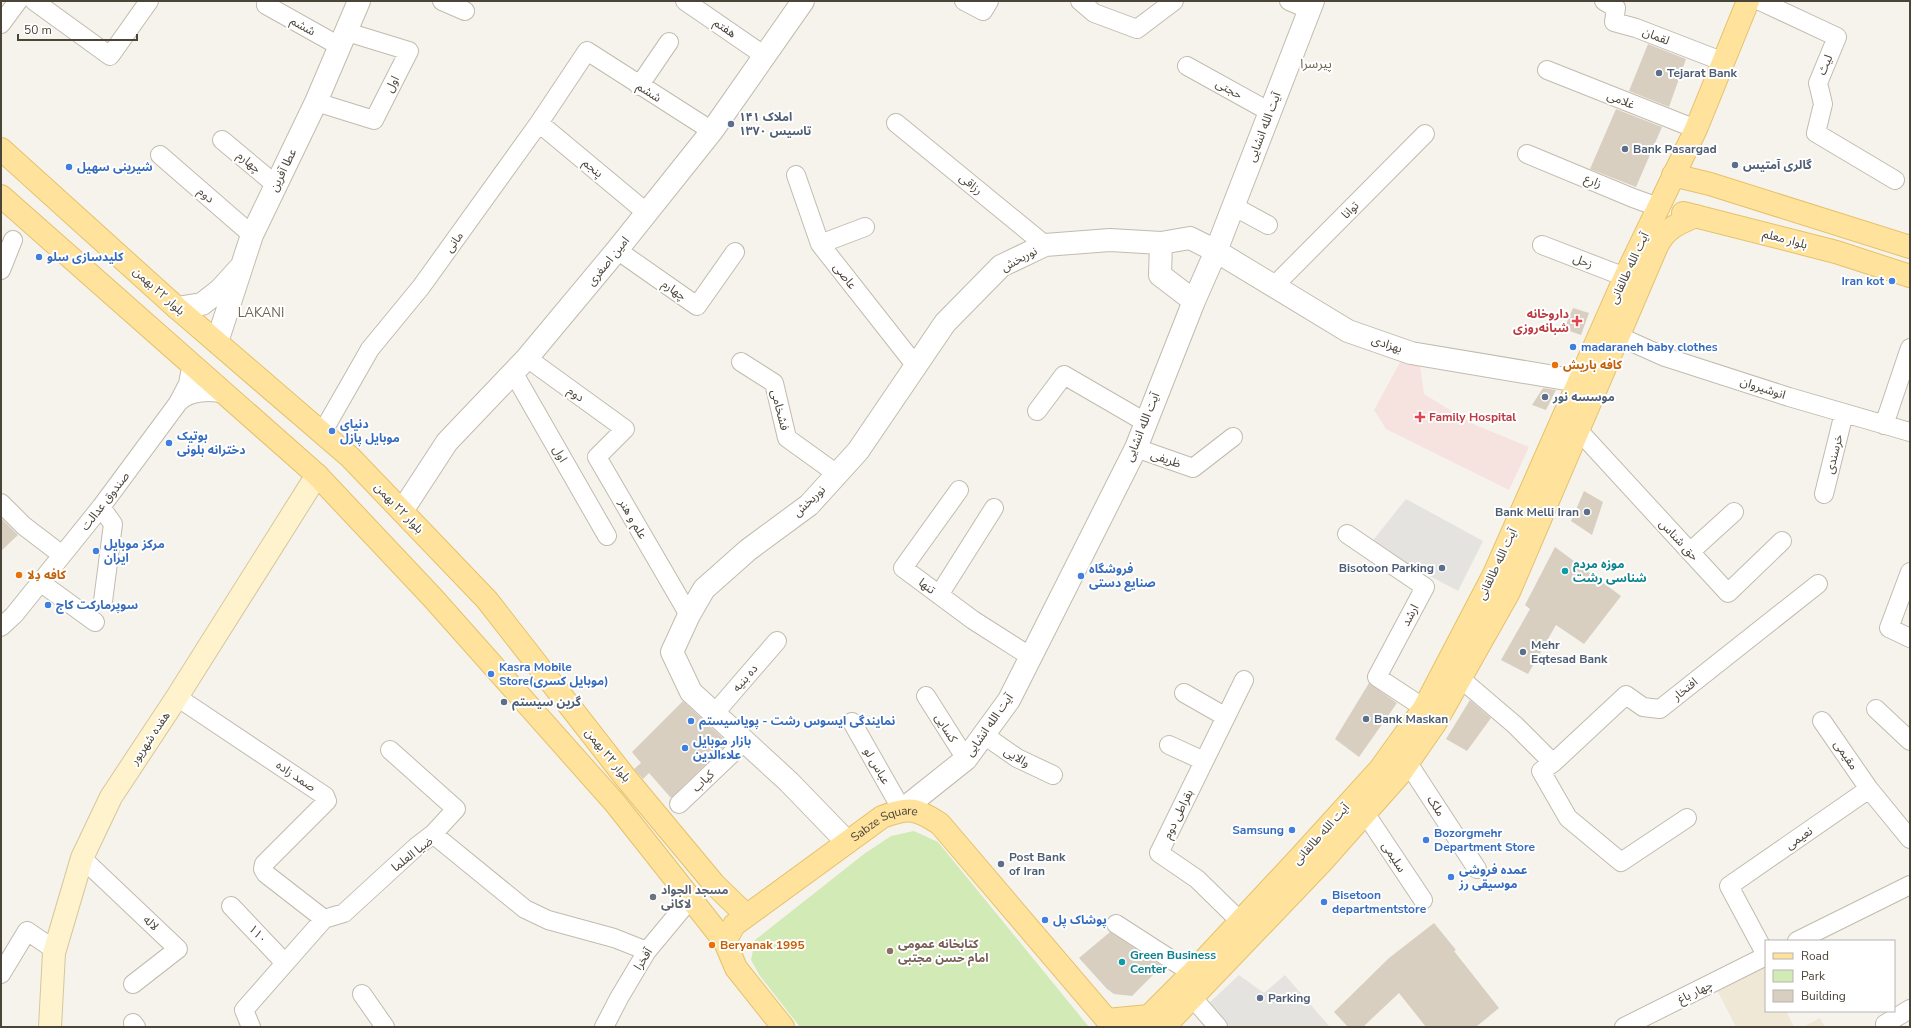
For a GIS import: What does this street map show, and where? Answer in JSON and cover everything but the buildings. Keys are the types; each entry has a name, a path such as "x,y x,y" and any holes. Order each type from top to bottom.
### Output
{"main road":[{"name":"آیت الله طالقانی","path":"1110,1023 1137,1022 1149,1016 1192,973 1380,769 1424,708 1494,574 1625,277 1696,129 1748,1"},
{"name":"بلوار ۲۲ بهمن","path":"1,149 177,308 350,457 487,600 625,777 723,894 746,915"},
{"path":"1673,175 1716,186 1910,247"},
{"path":"1,196 317,475 432,597 615,803 725,942 736,968 783,1027"},
{"name":"بلوار معلم","path":"1658,207 1836,252 1910,276"},
{"name":"آیت الله طالقانی","path":"1164,1027 1321,863 1408,763 1434,725 1510,592 1662,236 1674,225 1696,216"},
{"path":"195,367 218,342"},
{"name":"هفده شهریور","path":"50,1027 55,950 82,858 111,797 177,697 317,475"},
{"path":"535,713 560,694"},
{"name":"Sabze Square","path":"725,942 734,925 746,915 882,817 902,810 923,812 940,824 1110,1023"},
{"path":"697,905 712,917 722,914 727,904 723,894"}],"street":[{"path":"1,24 18,1"},
{"path":"34,1 110,56 148,1"},
{"name":"عطا آفرین","path":"218,342 252,235 316,102 344,40 359,1"},
{"path":"442,1 465,11"},
{"name":"هفتم","path":"685,1 765,56"},
{"name":"امین اصغری","path":"402,511 447,442 520,365 647,213 712,131 803,1"},
{"path":"964,1 984,11 989,1"},
{"path":"1080,1 1094,13 1136,30 1174,1"},
{"path":"1289,1 1312,5"},
{"name":"لقمان","path":"1604,1 1616,8 1614,22 1636,28 1724,62"},
{"name":"لیث","path":"1760,1 1837,37 1818,83 1823,104 1816,133 1895,180"},
{"name":"آیت الله انشایی","path":"902,810 966,759 1009,700 1031,657 1136,448 1194,301 1216,251 1312,5"},
{"name":"ششم","path":"266,6 344,40"},
{"name":"اول","path":"316,102 374,120 408,51 344,40"},
{"path":"639,86 669,42"},
{"name":"ششم","path":"587,51 639,86 712,131"},
{"name":"مانی","path":"322,433 370,349 421,287 539,123 587,51"},
{"name":"حجتی","path":"1187,66 1270,112"},
{"name":"غلامی","path":"1547,70 1696,129"},
{"name":"پنجم","path":"539,123 647,213"},
{"name":"رزاقی","path":"896,123 1045,245"},
{"name":"توانا","path":"1274,286 1425,134"},
{"name":"چهارم","path":"222,140 276,184"},
{"name":"زارع","path":"1527,154 1658,207"},
{"name":"دوم","path":"160,155 252,235"},
{"name":"عاصی","path":"796,175 820,244 916,366"},
{"path":"1233,206 1268,225"},
{"path":"820,244 865,227"},
{"name":"نوربخش","path":"847,842 789,782 691,692 672,652 704,589 748,550 809,505 858,451 945,323 1001,266 1045,245 1110,240 1161,244 1190,238 1216,251"},
{"path":"1,270 13,240"},
{"path":"1161,244 1160,275 1194,301"},
{"name":"زحل","path":"1542,245 1625,277"},
{"name":"چهارم","path":"616,250 697,306 735,252"},
{"name":"بهزادی","path":"1216,251 1348,330 1411,353 1578,381"},
{"path":"177,308 202,304 220,290 244,264"},
{"name":"انوشیروان","path":"1618,336 1665,357 1910,432"},
{"path":"1884,425 1910,348"},
{"name":"فشخامی","path":"741,362 774,383 787,438 837,474"},
{"name":"اول","path":"520,365 607,536"},
{"name":"دوم","path":"520,365 625,430"},
{"name":"صندوق عدالت","path":"1,627 14,615 101,507 178,403 188,384 190,373 195,367"},
{"path":"1037,411 1064,375 1145,422"},
{"path":"178,403 186,396 201,393 226,395"},
{"name":"خرسندی","path":"1824,494 1844,413"},
{"name":"علم و هنر","path":"625,430 597,457 689,616"},
{"name":"حق شناس","path":"1579,431 1728,593 1782,541"},
{"name":"ظریفی","path":"1136,448 1193,468 1233,437"},
{"name":"تنها","path":"959,490 903,568 973,620 1031,657"},
{"path":"1,503 24,526 62,555"},
{"path":"101,507 113,524 102,601"},
{"path":"939,594 994,508"},
{"path":"1690,552 1734,512"},
{"name":"ارشد","path":"1347,534 1425,587 1377,677 1424,708"},
{"path":"1910,572 1888,628 1910,638"},
{"path":"40,582 96,622"},
{"name":"افتخار","path":"1547,767 1626,695 1643,707 1660,709 1818,584"},
{"name":"ده بنیه","path":"714,714 777,641"},
{"path":"1461,679 1515,726 1547,767 1568,818 1621,862 1687,818"},
{"name":"بقراطی دوم","path":"1240,921 1197,879 1159,853 1244,680"},
{"path":"1184,694 1226,717"},
{"name":"کسایی","path":"926,696 966,759"},
{"name":"صمد زاده","path":"177,697 325,796 327,801 264,864 263,869 266,874 324,919"},
{"path":"1876,709 1910,742"},
{"name":"مقیمی","path":"1822,721 1869,789 1910,839"},
{"name":"عباس لو","path":"852,722 902,810"},
{"name":"والایی","path":"984,735 1017,758 1053,775"},
{"name":"کیاب","path":"679,804 744,742"},
{"path":"1169,745 1204,761"},
{"path":"390,750 456,809 433,834"},
{"name":"ملک","path":"1408,763 1477,869"},
{"name":"نعیمی","path":"1765,954 1729,886 1869,789"},
{"name":"سلیمی","path":"1365,813 1423,900"},
{"name":"ضیا العلما","path":"324,919 344,913 416,847 433,834 525,909 548,920 614,938 647,951"},
{"name":"لاله","path":"82,858 178,949 133,984"},
{"path":"1802,940 1829,934 1910,885"},
{"name":"آفخرا","path":"604,1027 619,998 647,951 697,905"},
{"name":"۱۱۰","path":"231,906 285,963"},
{"path":"251,1027 244,1010 324,919"},
{"path":"1116,924 1192,973"},
{"path":"1,974 27,931 55,950"},
{"name":"چهار باغ","path":"1624,1027 1765,956"},
{"path":"362,994 386,1027"},
{"path":"1192,997 1218,1027"},
{"path":"1883,1021 1910,1009"}],"shaded area":[{"name":"Family Hospital","path":"1404,355 1419,359 1424,394 1473,424 1529,447 1509,490 1386,429 1374,410"},
{"name":"Bisotoon Parking","path":"1406,499 1483,541 1458,591 1370,544"},
{"path":"1765,967 1765,1012 1786,1012 1794,1027 1736,1027 1717,990"},
{"name":"Parking","path":"1239,975 1264,993 1285,975 1330,1027 1230,1027 1209,1003"},
{"path":"1820,1018 1825,1027 1802,1027 1805,1026"}],"green space":[{"path":"914,831 938,842 1089,1027 800,1027 760,976 751,960 755,940 864,854 891,836"}],"place":[{"name":"Tejarat Bank","path":"1659,73"},
{"name":"املاک ۱۴۱ تاسیس ۱۳۷۰","path":"731,124"},
{"name":"Bank Pasargad","path":"1625,149"},
{"name":"گالری آمتیس","path":"1735,165"},
{"name":"شیرینی سهیل","path":"69,167"},
{"name":"کلیدسازی سلو","path":"39,257"},
{"name":"Iran kot","path":"1892,281"},
{"name":"داروخانه شبانه‌روزی","path":"1577,321"},
{"name":"madaraneh baby clothes","path":"1573,347"},
{"name":"کافه باریش","path":"1555,365"},
{"name":"موسسه نور","path":"1545,397"},
{"name":"Family Hospital","path":"1420,417"},
{"name":"دنیای موبایل پازل","path":"332,431"},
{"name":"بوتیک دخترانه بلونی","path":"169,443"},
{"name":"Bank Melli Iran","path":"1587,512"},
{"name":"مرکز موبایل ایران","path":"96,551"},
{"name":"Bisotoon Parking","path":"1442,568"},
{"name":"موزه مردم شناسی رشت","path":"1565,571"},
{"name":"کافه دِلا","path":"19,575"},
{"name":"فروشگاه صنایع دستی","path":"1081,576"},
{"name":"سوپرمارکت کاج","path":"48,605"},
{"name":"Mehr Eqtesad Bank","path":"1523,652"},
{"name":"Kasra Mobile Store(موبایل کسری)","path":"491,674"},
{"name":"گرین سیستم","path":"504,702"},
{"name":"Bank Maskan","path":"1366,719"},
{"name":"نمایندگی ایسوس رشت - پویاسیستم","path":"691,721"},
{"name":"بازار موبایل علاءالدین","path":"685,748"},
{"name":"Samsung","path":"1292,830"},
{"name":"Bozorgmehr Department Store","path":"1426,840"},
{"name":"Post Bank of Iran","path":"1001,864"},
{"name":"عمده فروشی موسیقی رز","path":"1451,877"},
{"name":"مسجد الجواد لاکانی","path":"653,897"},
{"name":"Bisetoon departmentstore","path":"1324,902"},
{"name":"پوشاک پل","path":"1045,920"},
{"name":"Beryanak 1995","path":"712,945"},
{"name":"کتابخانه عمومی امام حسن مجتبی","path":"890,951"},
{"name":"Green Business Center","path":"1122,962"},
{"name":"Parking","path":"1260,998"}],"district":[{"name":"پیرسرا","path":"1316,63"},
{"name":"LAKANI","path":"261,312"}]}
